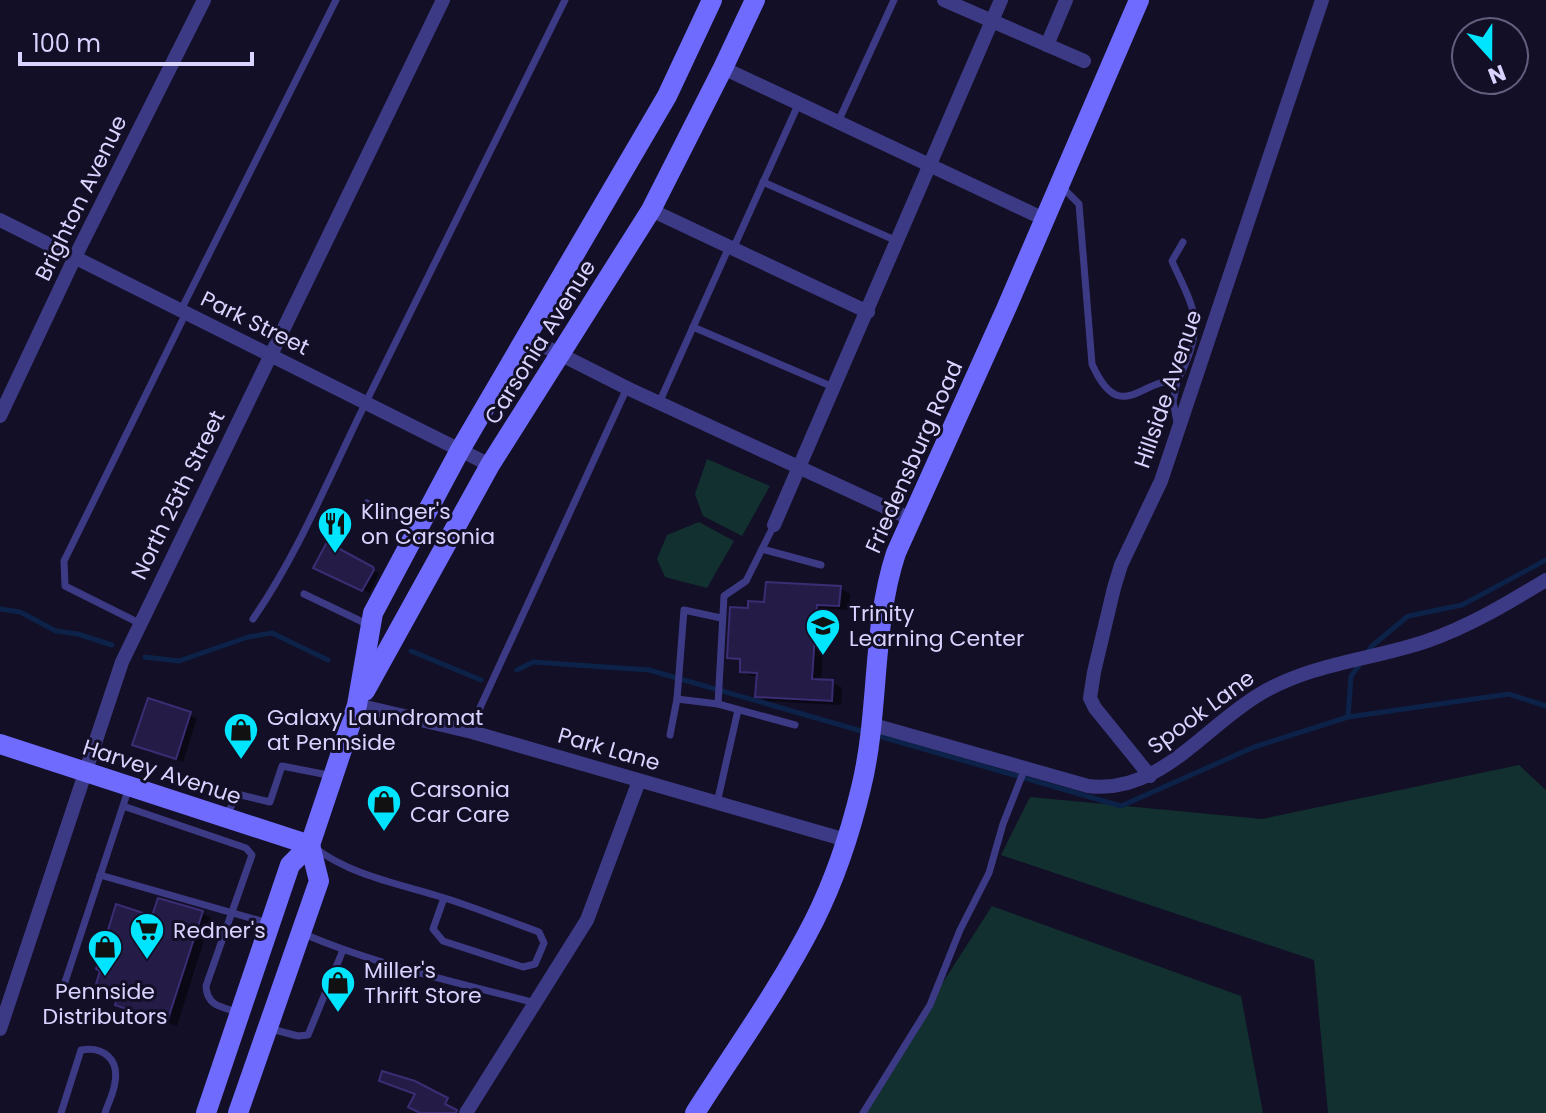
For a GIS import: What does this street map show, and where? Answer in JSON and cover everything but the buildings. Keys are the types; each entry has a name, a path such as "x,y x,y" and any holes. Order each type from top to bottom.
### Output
{"street":[{"name":"Brighton Avenue","path":"0,416 75,257 204,0"},
{"name":"North 25th Street","path":"0,1029 122,662 443,0"},
{"name":"Carsonia Avenue","path":"206,1113 290,865 310,845 357,705 373,613 460,450 667,96 712,0"},
{"name":"Carsonia Avenue","path":"357,705 490,465 651,210 755,0"},
{"path":"944,0 1084,61"},
{"path":"774,525 1001,0"},
{"path":"1047,45 1066,0"},
{"name":"Friedensburg Road","path":"695,1113 813,922 846,840 862,785 887,582 911,519 1139,0"},
{"name":"Hillside Avenue","path":"1150,776 1090,698 1117,576 1161,481 1322,0"},
{"path":"723,68 1044,219"},
{"path":"651,210 868,312"},
{"name":"Park Street","path":"0,220 490,465"},
{"path":"528,338 627,388 911,519"},
{"name":"Spook Lane","path":"870,724 1073,782 1102,788 1123,785 1150,776 1231,713 1275,685 1332,664 1428,641 1481,618 1546,580"},
{"name":"Park Lane","path":"357,705 472,732 846,840"},
{"name":"Harvey Avenue","path":"0,744 86,773 126,796 226,817 310,845"},
{"path":"466,1113 587,920 639,781"},
{"path":"238,1113 319,881 310,845"}],"lane":[{"path":"141,624 65,586 64,561 336,0"},
{"path":"253,619 272,593 565,0"},
{"path":"837,124 894,0"},
{"path":"659,403 798,105"},
{"path":"763,182 897,241"},
{"path":"1060,185 1079,204 1092,364 1097,376 1107,388 1120,396 1135,396 1166,380 1177,381"},
{"path":"1178,426 1173,402 1195,328 1172,261 1183,242"},
{"path":"693,327 833,387"},
{"path":"472,732 478,712 627,388"},
{"path":"367,503 418,529"},
{"path":"718,704 724,596 746,581 774,525"},
{"path":"762,549 821,565"},
{"path":"304,594 371,626"},
{"path":"670,735 677,699 684,610 721,618"},
{"path":"677,699 718,704 795,725"},
{"path":"717,803 738,710"},
{"path":"226,817 237,794 270,802 282,766 333,776"},
{"path":"863,1113 930,1005 960,930 989,873 1003,824 1025,768"},
{"path":"64,985 126,796 246,848 252,855 206,986 207,997 212,1003 240,1013"},
{"path":"310,845 335,863 392,884 444,898 539,932 544,943 535,964 523,967 443,941 433,929 444,898"},
{"path":"100,875 270,923"},
{"path":"301,932 343,950 414,973 535,1003"},
{"path":"268,1028 298,1036 308,1035 343,950"},
{"path":"61,1113 81,1050 95,1047 106,1053 116,1080 105,1113"}],"green space":[{"path":"707,459 770,486 742,536 703,516 695,494"},
{"path":"699,522 734,541 707,588 665,577 657,559 667,535"},
{"path":"1519,765 1546,790 1546,1113 1328,1113 1314,960 1001,855 1030,797 1262,819"},
{"path":"992,906 1241,996 1263,1113 859,1113"}],"waterway":[{"path":"1366,654 1408,616 1462,605 1546,560"},
{"path":"0,609 20,612 56,631 78,634 112,645"},
{"path":"145,657 179,661 248,637 272,633 328,660"},
{"path":"411,651 481,680"},
{"path":"517,670 533,662 649,670 865,732"},
{"path":"875,735 1121,806 1254,747 1348,717 1351,676 1361,663"},
{"path":"1348,717 1509,694 1546,706"}],"place":[{"name":"Klinger's on Carsonia","path":"335,555"},
{"name":"Trinity Learning Center","path":"823,657"},
{"name":"Galaxy Laundromat at Pennside","path":"241,761"},
{"name":"Carsonia Car Care","path":"384,833"},
{"name":"Redner's","path":"147,961"},
{"name":"Pennside Distributors","path":"105,978"},
{"name":"Miller's Thrift Store","path":"338,1014"}]}
